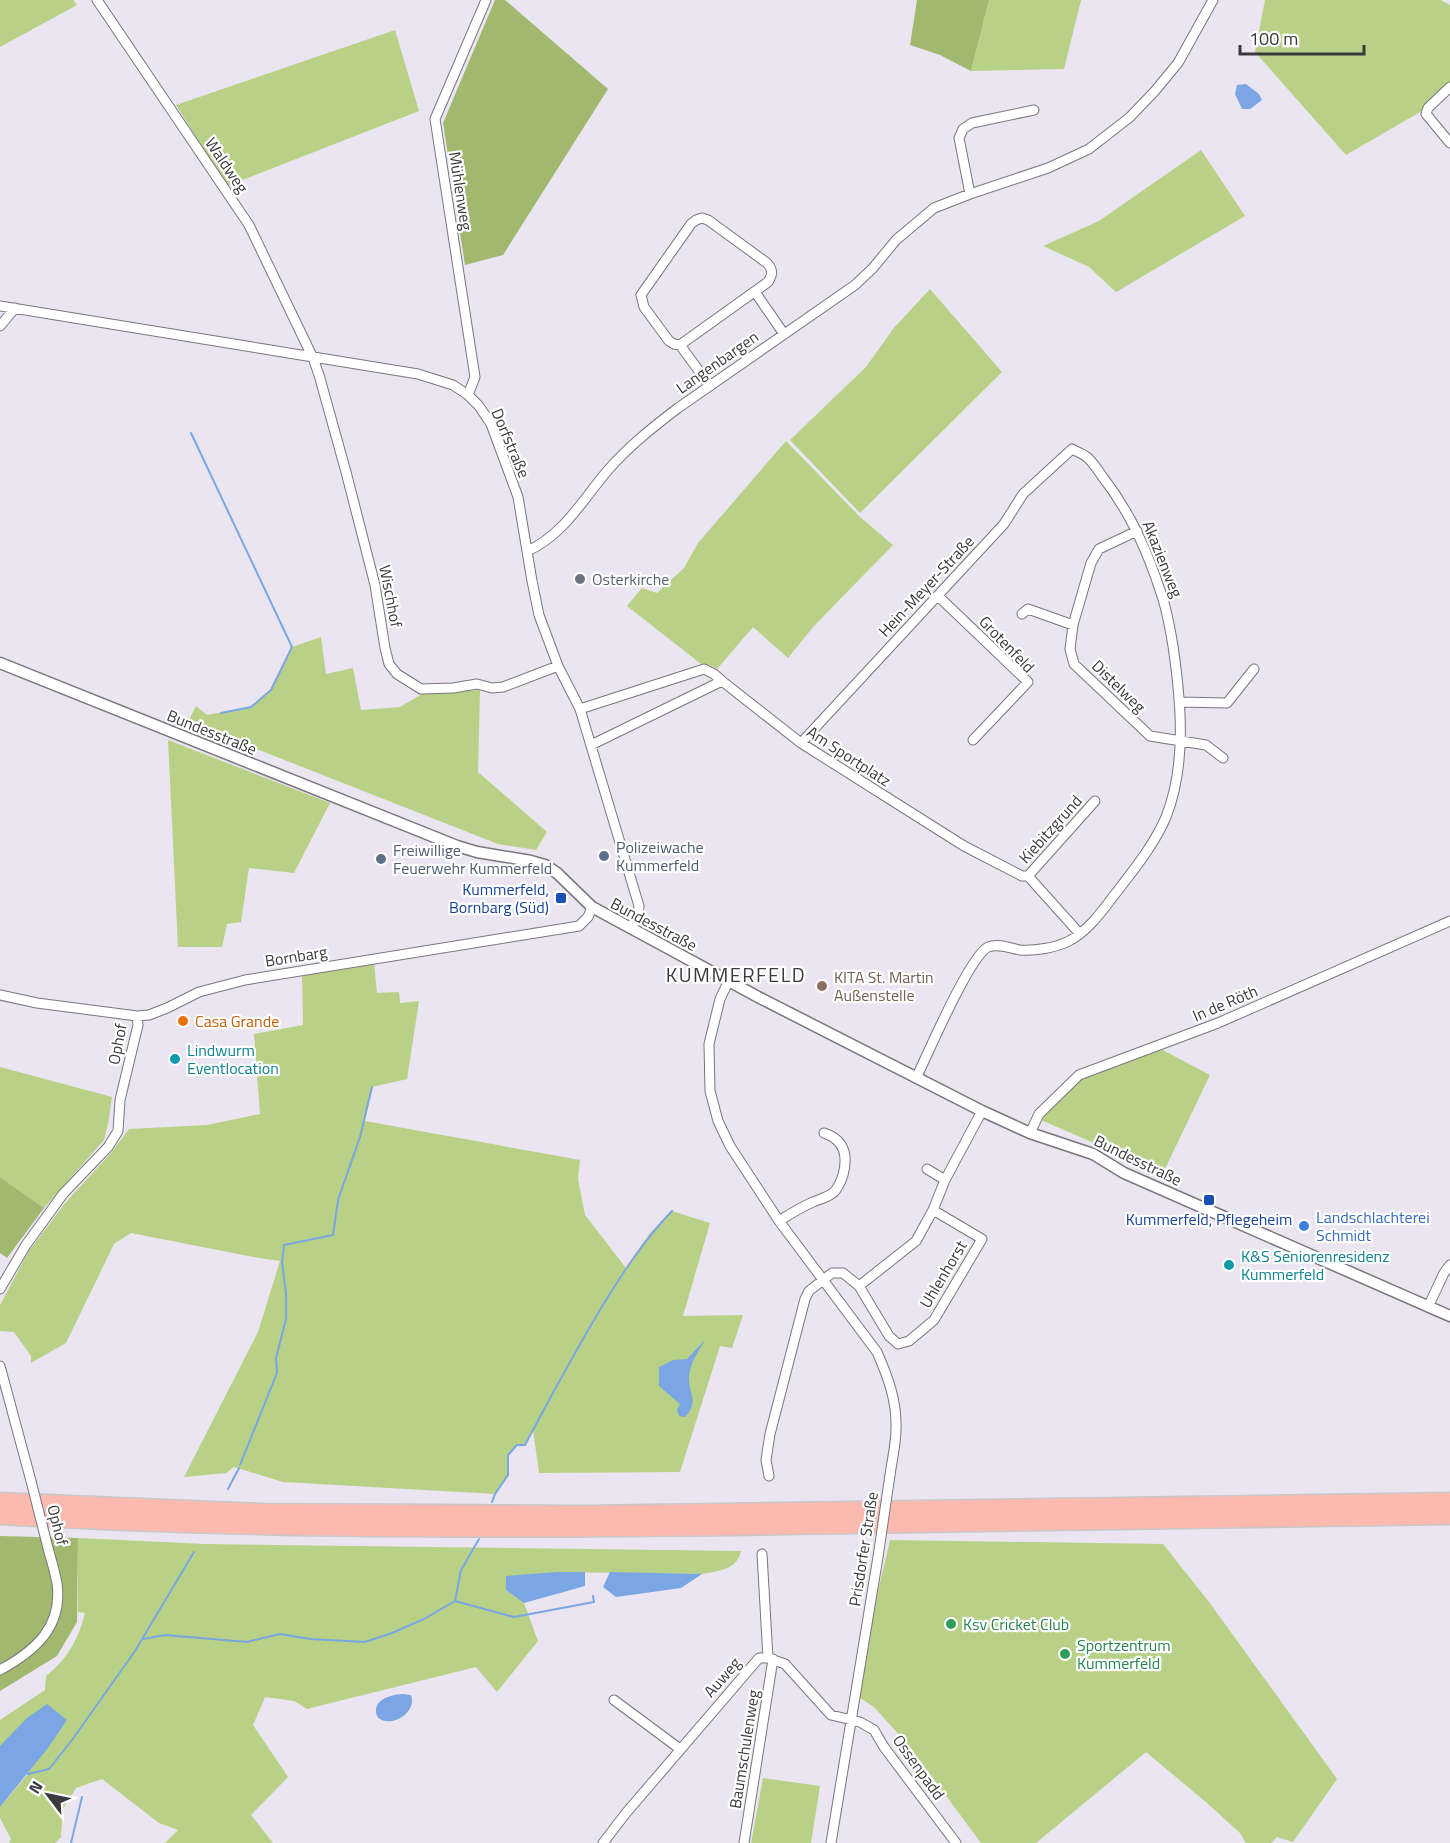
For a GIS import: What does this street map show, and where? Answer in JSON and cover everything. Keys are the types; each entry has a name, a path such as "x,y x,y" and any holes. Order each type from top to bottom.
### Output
{"highway":[{"path":"0,1501 263,1512 585,1514 1450,1501"},
{"path":"0,1516 272,1527 504,1529 1450,1516"}],"street":[{"name":"Waldweg","path":"97,0 249,225 313,358"},
{"name":"Mühlenweg","path":"468,395 475,377 435,119 486,0"},
{"name":"Langenbargen","path":"526,552 555,532 573,514 609,469 632,445 678,408 855,285 873,268 896,240 934,208 1048,168 1089,149 1130,117 1178,63 1213,0"},
{"path":"1450,87 1428,108 1426,114 1450,143"},
{"path":"970,194 959,138 963,129 972,123 1034,110"},
{"path":"680,345 755,292 772,276 771,268 767,263 702,218 691,224 641,295 644,307 669,341 680,345 710,386"},
{"path":"755,292 784,334"},
{"name":"Dorfstraße","path":"0,306 418,374 453,385 468,395 491,424 518,497 539,615 558,666 580,709 639,906 638,915 631,928"},
{"path":"0,326 15,308"},
{"name":"Wischhof","path":"313,358 375,585 385,648 390,664 397,674 421,689 453,688 477,684 492,688 503,687 558,666"},
{"name":"Akazienweg","path":"1072,449 1088,458 1119,498 1137,531 1166,608 1179,702 1176,784 1166,818 1144,856 1096,919 1080,934"},
{"name":"Hein-Meyer-Straße","path":"801,743 1004,524 1023,494 1072,449"},
{"name":"Distelweg","path":"1137,531 1100,549 1091,564 1073,625 1070,649 1074,664 1150,736 1206,745 1223,758"},
{"name":"Grotenfeld","path":"938,596 1028,682 972,740"},
{"path":"1028,609 1073,625"},
{"name":"Bundesstraße","path":"0,663 457,846 488,855 545,865 557,873 592,907 982,1111 1030,1133 1094,1154 1124,1173 1450,1316"},
{"name":"Am Sportplatz","path":"580,709 704,669 714,674 801,743 964,846 1022,876 1028,876 1080,934"},
{"path":"1179,702 1227,703 1254,669"},
{"path":"591,745 722,681"},
{"name":"Kiebitzgrund","path":"1028,876 1095,801"},
{"name":"Bornbarg","path":"0,995 37,1003 137,1017 167,1008 199,992 245,980 579,926 588,917 592,907"},
{"name":"In de Röth","path":"1030,1133 1039,1114 1079,1075 1218,1023 1450,921"},
{"path":"916,1078 960,987 976,959 988,947 1001,945 1021,950 1048,948 1067,942 1080,934"},
{"name":"Prisdorfer Straße","path":"729,980 720,999 709,1044 710,1092 718,1121 730,1146 779,1221 877,1352 888,1377 894,1400 896,1429 890,1475 831,1843"},
{"name":"Ophof","path":"0,1289 26,1245 63,1194 108,1148 118,1131 120,1100 138,1025 137,1017"},
{"path":"769,1476 765,1460 770,1434 809,1291 832,1273 843,1273 860,1286 916,1240 982,1111"},
{"path":"779,1221 811,1203 830,1196 841,1183 846,1164 842,1144 824,1133"},
{"path":"927,1169 945,1180"},
{"name":"Uhlenhorst","path":"860,1286 889,1336 898,1344 909,1341 934,1320 982,1239 933,1210"},
{"path":"1428,1307 1450,1265"},
{"name":"Ophof","path":"0,1366 57,1583 56,1610 46,1634 29,1653 0,1670"},
{"name":"Baumschulenweg","path":"744,1843 771,1659 762,1554"},
{"name":"Auweg","path":"603,1843 759,1658 771,1659"},
{"path":"771,1659 785,1664 831,1715 850,1720"},
{"path":"614,1700 680,1749"},
{"name":"Ossenpadd","path":"850,1720 860,1722 874,1730 884,1747 956,1843"}],"green space":[{"path":"0,0 73,0 77,5 0,47"},
{"path":"495,0 505,0 608,89 503,255 465,265 443,123"},
{"path":"917,0 989,0 971,71 940,55 910,45"},
{"path":"989,0 1081,0 1064,69 971,71"},
{"path":"1265,0 1441,0 1450,5 1450,83 1420,112 1346,155 1255,52"},
{"path":"395,30 419,111 227,186 176,105"},
{"path":"1201,150 1245,216 1116,292 1089,267 1043,246 1099,221"},
{"path":"930,289 1002,372 860,513 790,440 866,367 893,329"},
{"path":"786,441 860,517 893,545 814,626 788,658 753,627 717,669 701,664 627,606 642,588 657,593 684,568 698,543"},
{"path":"321,637 326,674 353,668 361,710 400,707 422,694 480,690 478,772 547,832 536,850 498,844 188,722 196,706 207,715 251,707 271,690 292,647"},
{"path":"168,740 330,803 294,873 249,868 241,922 227,924 222,947 178,947"},
{"path":"374,962 377,993 399,992 400,1003 419,1001 407,1079 372,1087 365,1121 580,1160 578,1179 585,1215 626,1268 650,1233 672,1211 710,1223 683,1316 743,1315 732,1348 720,1346 680,1472 539,1473 533,1430 525,1445 517,1445 508,1455 508,1475 495,1494 283,1482 234,1467 226,1473 184,1477 258,1332 280,1261 131,1233 114,1244 66,1343 31,1363 31,1356 14,1332 0,1331 0,1305 29,1251 66,1202 111,1153 129,1129 207,1125 260,1114 254,1034 303,1025 302,975"},
{"path":"1159,1048 1210,1075 1163,1173 1041,1120 1081,1078"},
{"path":"0,1067 112,1097 104,1140 44,1208 0,1177"},
{"path":"0,1177 44,1208 7,1258 0,1253"},
{"path":"0,1536 78,1538 77,1622 57,1656 0,1691"},
{"path":"78,1538 205,1544 741,1551 731,1566 702,1574 557,1572 506,1590 524,1603 538,1641 497,1692 476,1667 307,1709 294,1701 265,1697 253,1725 288,1777 251,1815 273,1843 165,1843 178,1830 159,1823 102,1779 76,1788 63,1809 61,1837 55,1843 9,1843 11,1839 0,1818 0,1807 28,1774 0,1746 0,1720 45,1690 46,1676 66,1656 79,1631 85,1613 78,1612"},
{"name":"Sportzentrum Kummerfeld","path":"890,1540 1163,1544 1209,1602 1337,1779 1293,1842 1277,1837 1271,1843 1246,1843 1240,1833 1146,1752 1036,1843 981,1843 910,1747 874,1707 854,1694"},
{"path":"763,1778 820,1786 811,1843 751,1843"}],"water":[{"path":"1246,84 1259,94 1262,100 1250,109 1242,109 1235,94 1237,85"},
{"path":"705,1340 691,1366 689,1376 692,1406 685,1417 679,1416 677,1410 680,1404 659,1386 659,1367 673,1360 687,1359"},
{"path":"585,1572 585,1586 524,1603 506,1590 506,1576"},
{"path":"610,1572 702,1574 681,1588 616,1597 603,1587"},
{"path":"411,1695 412,1701 411,1707 403,1716 385,1721 376,1715 377,1707 382,1700 389,1696"},
{"path":"47,1704 67,1720 48,1748 0,1807 0,1746 27,1718"}],"waterway":[{"path":"191,433 292,647 271,690 251,707 221,713"},
{"path":"240,1465 277,1373 276,1358 286,1319 286,1293 282,1262 284,1245 333,1235 338,1200 360,1137 372,1087"},
{"path":"492,1502 508,1475 508,1455 517,1445 525,1445 606,1300 636,1254 672,1211"},
{"path":"228,1489 239,1468"},
{"path":"455,1601 461,1570 479,1539"},
{"path":"28,1774 49,1769 72,1740 135,1651 194,1552"},
{"path":"143,1639 165,1635 247,1642 280,1634 310,1639 365,1642 424,1619 455,1601 514,1617 594,1602 593,1596"},
{"path":"71,1843 82,1797"}],"place":[{"name":"Osterkirche","path":"580,579"},
{"name":"Polizeiwache Kummerfeld","path":"604,856"},
{"name":"Freiwillige Feuerwehr Kummerfeld","path":"381,859"},
{"name":"Kummerfeld, Bornbarg (Süd)","path":"561,898"},
{"name":"KITA St. Martin Außenstelle","path":"822,986"},
{"name":"Casa Grande","path":"183,1021"},
{"name":"Lindwurm Eventlocation","path":"175,1059"},
{"name":"Kummerfeld, Pflegeheim","path":"1209,1200"},
{"name":"Landschlachterei Schmidt","path":"1304,1226"},
{"name":"K&S Seniorenresidenz Kummerfeld","path":"1229,1265"},
{"name":"Ksv Cricket Club","path":"951,1624"},
{"name":"Sportzentrum Kummerfeld","path":"1065,1654"}],"district":[{"name":"KUMMERFELD","path":"736,974"}]}
